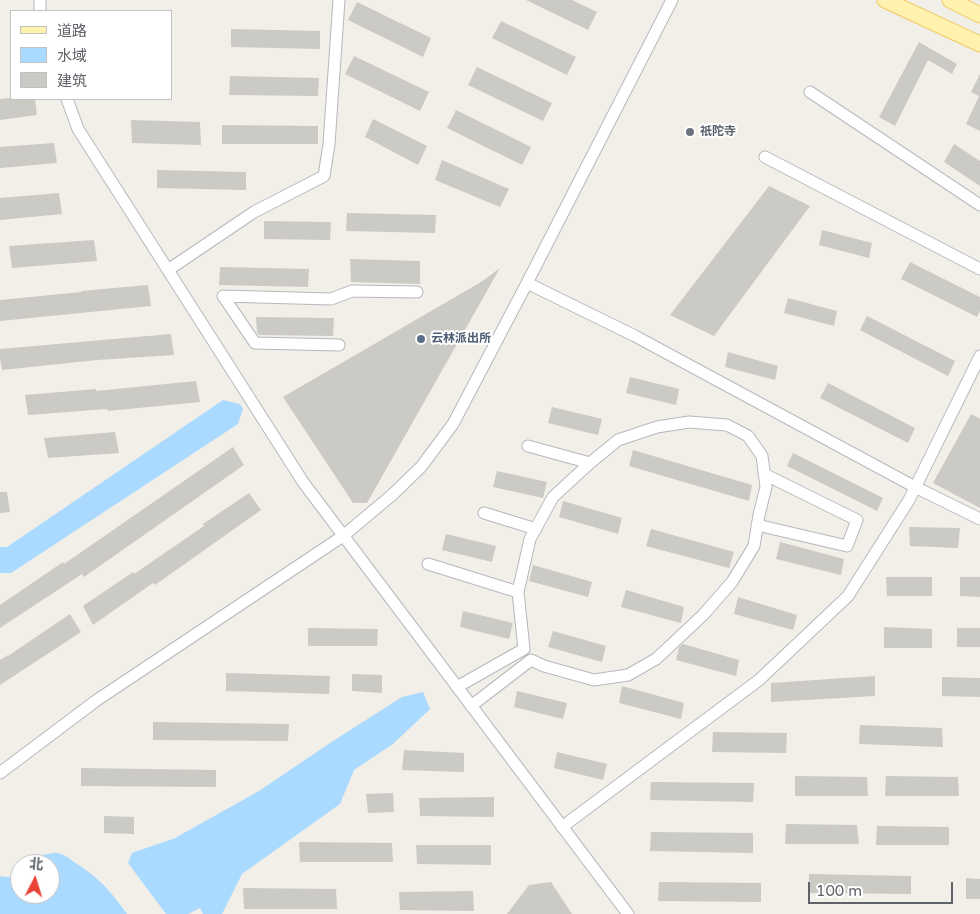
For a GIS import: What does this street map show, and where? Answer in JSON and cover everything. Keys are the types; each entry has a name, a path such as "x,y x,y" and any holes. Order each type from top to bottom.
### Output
{"main road":[{"path":"885,0 980,44"},
{"path":"950,0 980,15"}],"street":[{"path":"168,270 254,212 324,176 329,144 339,0"},
{"path":"0,773 97,700 343,536 392,495 421,467 453,424 672,0"},
{"path":"810,92 980,206"},
{"path":"66,100 78,129 303,482 628,914"},
{"path":"766,157 980,269"},
{"path":"527,283 635,336 915,487 980,519"},
{"path":"338,345 255,343 223,296 331,299 352,291 417,292"},
{"path":"562,827 759,680 848,596 909,500 980,356"},
{"path":"457,687 524,649 518,592 530,539 553,497 590,463 618,440 657,427 689,422 727,424 748,436 762,456 766,486 754,546 732,582 702,615 656,659 628,675 594,680 544,666 531,660 472,706"},
{"path":"528,446 590,463"},
{"path":"757,525 847,546 857,520 764,474"},
{"path":"484,513 536,528"},
{"path":"428,564 518,592"}],"water":[{"path":"223,400 240,404 243,409 238,424 11,573 0,573 0,547 7,547"},
{"path":"423,692 430,709 393,744 354,770 340,804 242,874 222,914 203,914 200,908 188,914 166,914 128,863 132,853 175,838 259,791 402,697"},
{"path":"59,853 64,855 90,873 110,891 127,914 0,914 0,876 10,877 10,904 60,904 60,854 48,854"}],"building":[{"path":"526,0 572,0 597,12 588,30"},
{"path":"357,2 431,38 423,57 348,20"},
{"path":"501,21 576,57 567,75 492,38"},
{"path":"231,29 320,31 320,49 231,47"},
{"path":"919,42 957,64 952,74 928,60 895,126 879,117"},
{"path":"354,56 429,92 420,111 345,74"},
{"path":"477,67 552,103 543,121 468,85"},
{"path":"980,74 980,131 966,124 979,96 971,92"},
{"path":"230,76 319,78 318,96 229,95"},
{"path":"0,99 35,100 37,115 0,120"},
{"path":"456,110 531,147 522,165 447,128"},
{"path":"373,119 427,146 418,165 365,137"},
{"path":"131,120 200,122 201,145 132,143"},
{"path":"222,125 318,126 318,144 222,144"},
{"path":"54,143 57,163 0,168 0,147"},
{"path":"954,144 980,161 980,186 944,162"},
{"path":"442,160 509,189 500,207 435,180"},
{"path":"157,170 246,172 246,190 157,188"},
{"path":"769,186 810,206 714,336 670,315"},
{"path":"59,193 62,214 0,220 0,198"},
{"path":"347,213 436,215 435,233 346,231"},
{"path":"264,221 331,222 330,240 264,239"},
{"path":"822,230 872,243 869,258 819,245"},
{"path":"94,240 97,261 12,268 9,246"},
{"path":"350,259 420,261 420,284 351,282"},
{"path":"910,262 980,297 980,311 977,317 901,279"},
{"path":"220,267 309,269 308,287 219,285"},
{"name":"云林派出所","path":"500,268 367,503 353,503 283,397 481,282"},
{"path":"148,285 151,306 0,321 0,300"},
{"path":"788,298 837,311 834,326 784,313"},
{"path":"867,316 955,361 948,376 860,330"},
{"path":"256,317 334,318 333,336 259,335"},
{"path":"171,334 174,355 97,360 2,370 0,349"},
{"path":"728,352 778,366 775,380 725,367"},
{"path":"630,377 679,389 676,405 626,393"},
{"path":"196,381 200,402 108,411 107,409 28,415 25,395 96,389 96,391"},
{"path":"828,383 915,428 908,443 820,398"},
{"path":"552,407 602,419 598,435 548,423"},
{"path":"971,414 980,419 980,508 933,483"},
{"path":"115,432 119,453 48,458 44,438"},
{"path":"233,447 244,465 84,577 82,574 0,628 0,605 63,562 64,564"},
{"path":"633,450 752,485 749,501 629,466"},
{"path":"793,453 883,498 877,511 787,466"},
{"path":"497,471 547,482 543,498 493,487"},
{"path":"0,492 7,492 10,512 0,513"},
{"path":"249,493 261,510 155,585 153,583 93,625 83,606 133,572 134,574"},
{"path":"563,501 622,518 618,534 559,517"},
{"path":"909,527 960,528 958,548 910,546"},
{"path":"651,529 734,552 729,568 646,546"},
{"path":"446,534 496,546 492,562 442,550"},
{"path":"780,542 844,559 841,575 776,559"},
{"path":"533,565 592,582 588,597 529,581"},
{"path":"886,577 932,577 932,596 887,596"},
{"path":"960,577 980,577 980,597 960,596"},
{"path":"626,590 684,607 681,623 621,607"},
{"path":"738,597 797,615 793,630 734,614"},
{"path":"463,611 513,623 509,639 460,627"},
{"path":"70,614 81,632 0,685 0,660"},
{"path":"884,627 932,629 932,648 884,648"},
{"path":"308,628 378,629 377,646 308,646"},
{"path":"957,628 980,628 980,647 957,647"},
{"path":"553,631 606,646 602,662 548,647"},
{"path":"683,644 739,660 736,676 676,660 679,647"},
{"path":"226,673 330,676 329,694 226,691"},
{"path":"352,674 382,675 382,693 352,691"},
{"path":"875,676 875,696 771,702 771,683"},
{"path":"942,677 980,678 980,697 942,696"},
{"path":"622,686 684,703 681,719 619,703"},
{"path":"517,691 567,703 563,719 514,707"},
{"path":"153,722 289,724 288,741 153,740"},
{"path":"860,725 942,728 943,747 859,744"},
{"path":"713,732 787,733 786,753 712,752"},
{"path":"404,750 464,753 464,772 402,770"},
{"path":"557,752 607,764 603,780 554,768"},
{"path":"81,768 216,770 216,787 81,786"},
{"path":"795,776 867,777 868,796 795,796"},
{"path":"886,776 958,777 959,796 885,796"},
{"path":"651,782 754,783 753,802 650,800"},
{"path":"393,793 394,812 368,813 366,794"},
{"path":"494,797 494,817 420,816 419,798"},
{"path":"104,816 134,817 134,834 104,833"},
{"path":"786,824 857,825 859,844 785,844"},
{"path":"877,826 949,827 949,845 876,845"},
{"path":"651,832 753,833 753,853 650,851"},
{"path":"299,842 392,843 393,862 300,862"},
{"path":"416,845 491,845 491,865 417,864"},
{"path":"809,874 911,876 911,894 809,893"},
{"path":"966,878 980,879 980,899 966,899"},
{"path":"551,882 572,914 507,914 529,885"},
{"path":"659,882 761,883 761,902 658,901"},
{"path":"243,888 336,889 337,909 244,909"},
{"path":"473,891 474,911 400,910 399,892"}],"place":[{"name":"祇陀寺","path":"690,132"},
{"name":"云林派出所","path":"421,339"}]}
